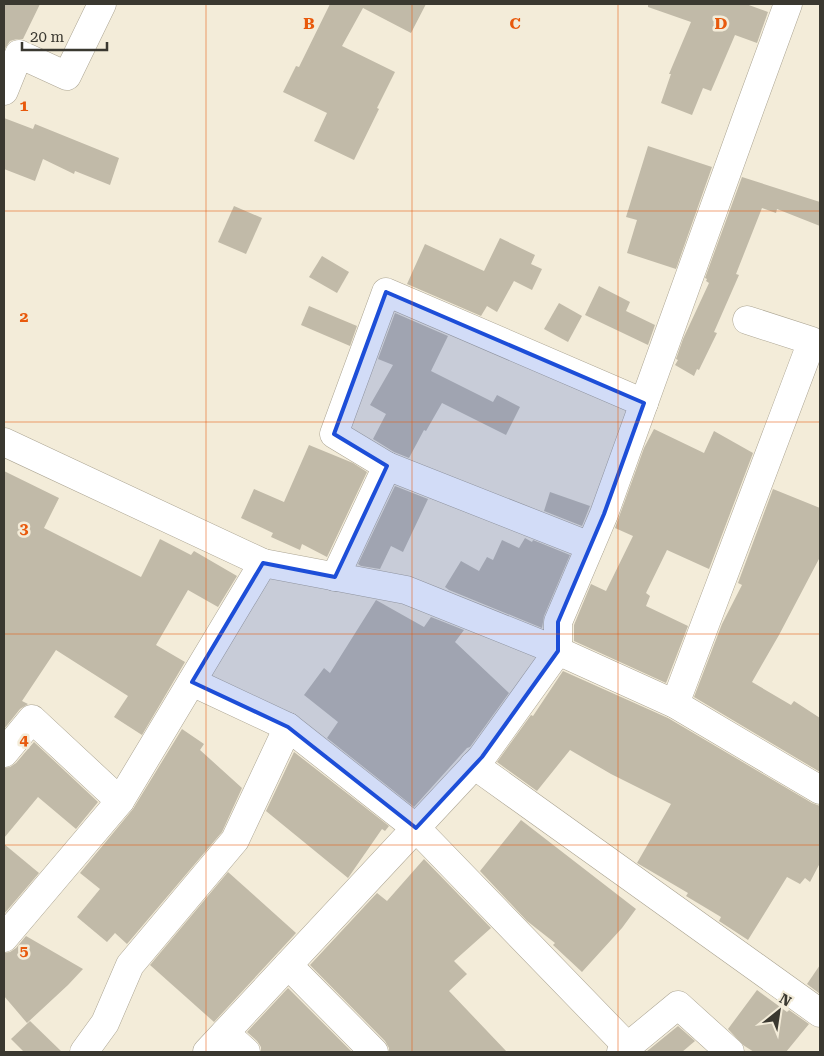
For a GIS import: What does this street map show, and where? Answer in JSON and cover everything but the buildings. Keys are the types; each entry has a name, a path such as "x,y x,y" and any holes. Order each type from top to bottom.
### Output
{"street":[{"path":"4,91 19,54 68,76 102,4"},
{"path":"207,1052 474,765 558,650 558,622 604,514 788,4"},
{"path":"590,546 387,466 334,434 386,292 644,403"},
{"path":"675,704 816,343 747,320"},
{"path":"4,443 262,564 406,590 558,650 675,704 820,790"},
{"path":"335,577 387,466"},
{"path":"4,938 120,801 262,564"},
{"path":"192,682 288,727 416,828 624,1050 678,1005 730,1052"},
{"path":"4,753 32,719 120,801"},
{"path":"84,1052 105,1023 130,965 236,840 288,727"},
{"path":"474,765 820,1014"},
{"path":"288,965 374,1052"},
{"path":"225,1033 246,1052"}],"highlighted area":[{"path":"386,292 644,403 604,514 558,622 558,651 482,757 416,828 288,727 192,682 263,563 335,577 387,466 334,434"}]}
